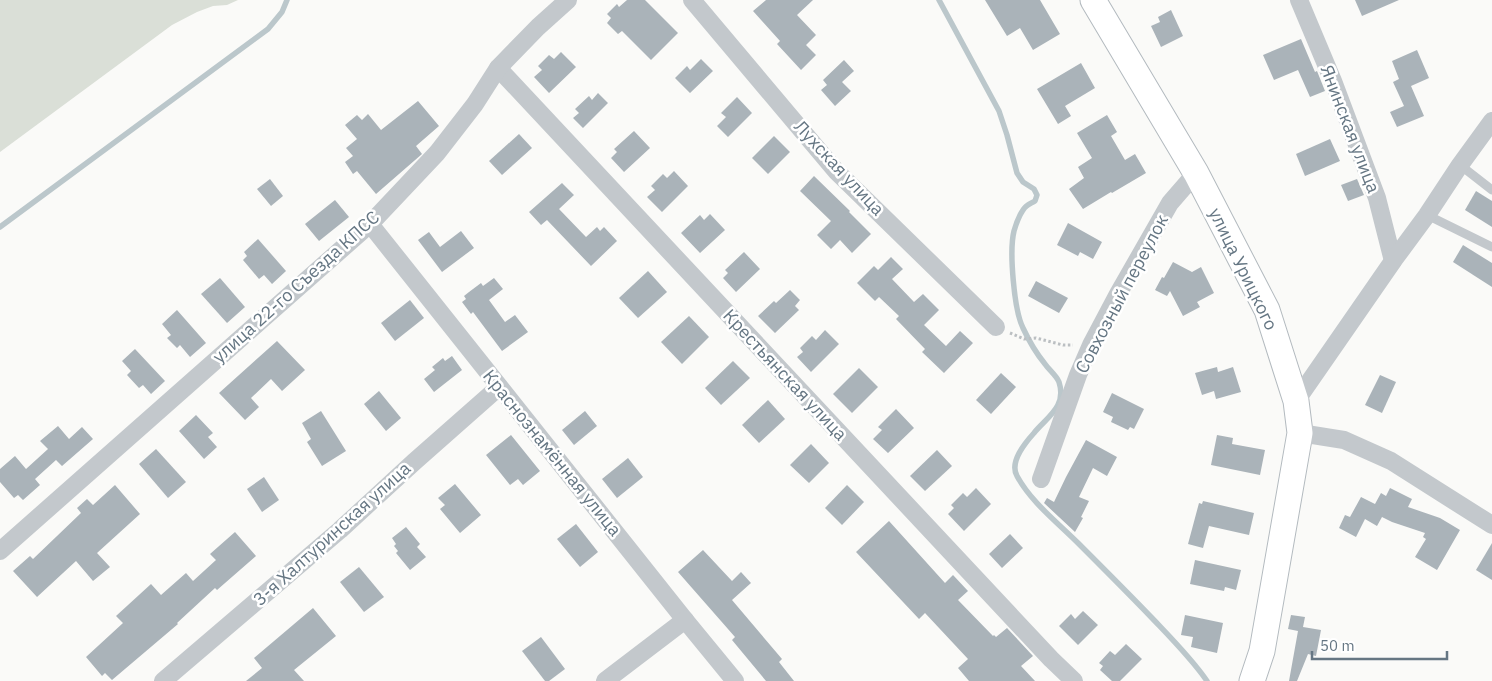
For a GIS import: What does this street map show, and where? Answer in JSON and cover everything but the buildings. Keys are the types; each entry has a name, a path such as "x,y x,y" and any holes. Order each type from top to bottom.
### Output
{"main road":[{"name":"улица Урицкого","path":"1093,0 1196,173 1267,310 1296,401 1300,433 1262,650 1252,681"}],"street":[{"name":"улица 22-го Съезда КПСС","path":"0,551 370,224 437,153 475,104 498,68 538,27 568,0"},
{"name":"Лухская улица","path":"692,0 836,171 996,327"},
{"name":"Янинская улица","path":"1299,0 1333,81 1378,198 1393,261"},
{"name":"Крестьянская улица","path":"498,68 1074,681"},
{"path":"1296,401 1427,215 1460,164 1492,121"},
{"name":"Совхозный переулок","path":"1041,479 1078,375 1092,345 1118,294 1170,203 1196,173"},
{"name":"Краснознамённая улица","path":"370,224 735,681"},
{"name":"3-я Халтуринская улица","path":"164,681 340,530 499,387"},
{"path":"1300,433 1344,440 1391,461 1492,524"},
{"path":"605,681 685,620"}],"lane":[{"path":"1460,164 1492,190"},
{"path":"1427,215 1492,247"}],"path":[{"path":"1024,340 1036,338 1063,345 1092,345"}],"shaded area":[{"path":"0,0 238,0 227,5 213,6 197,12 172,25 0,152"}],"waterway":[{"path":"0,227 268,29 282,12 287,0"},
{"path":"939,0 999,111 1017,173 1023,182 1034,189 1037,195 1035,201 1023,210 1014,231 1012,266 1015,295 1023,328 1036,351 1058,379 1061,391 1058,405 1054,411 1030,437 1019,453 1016,459 1015,471 1037,503 1152,618 1207,681"}]}
